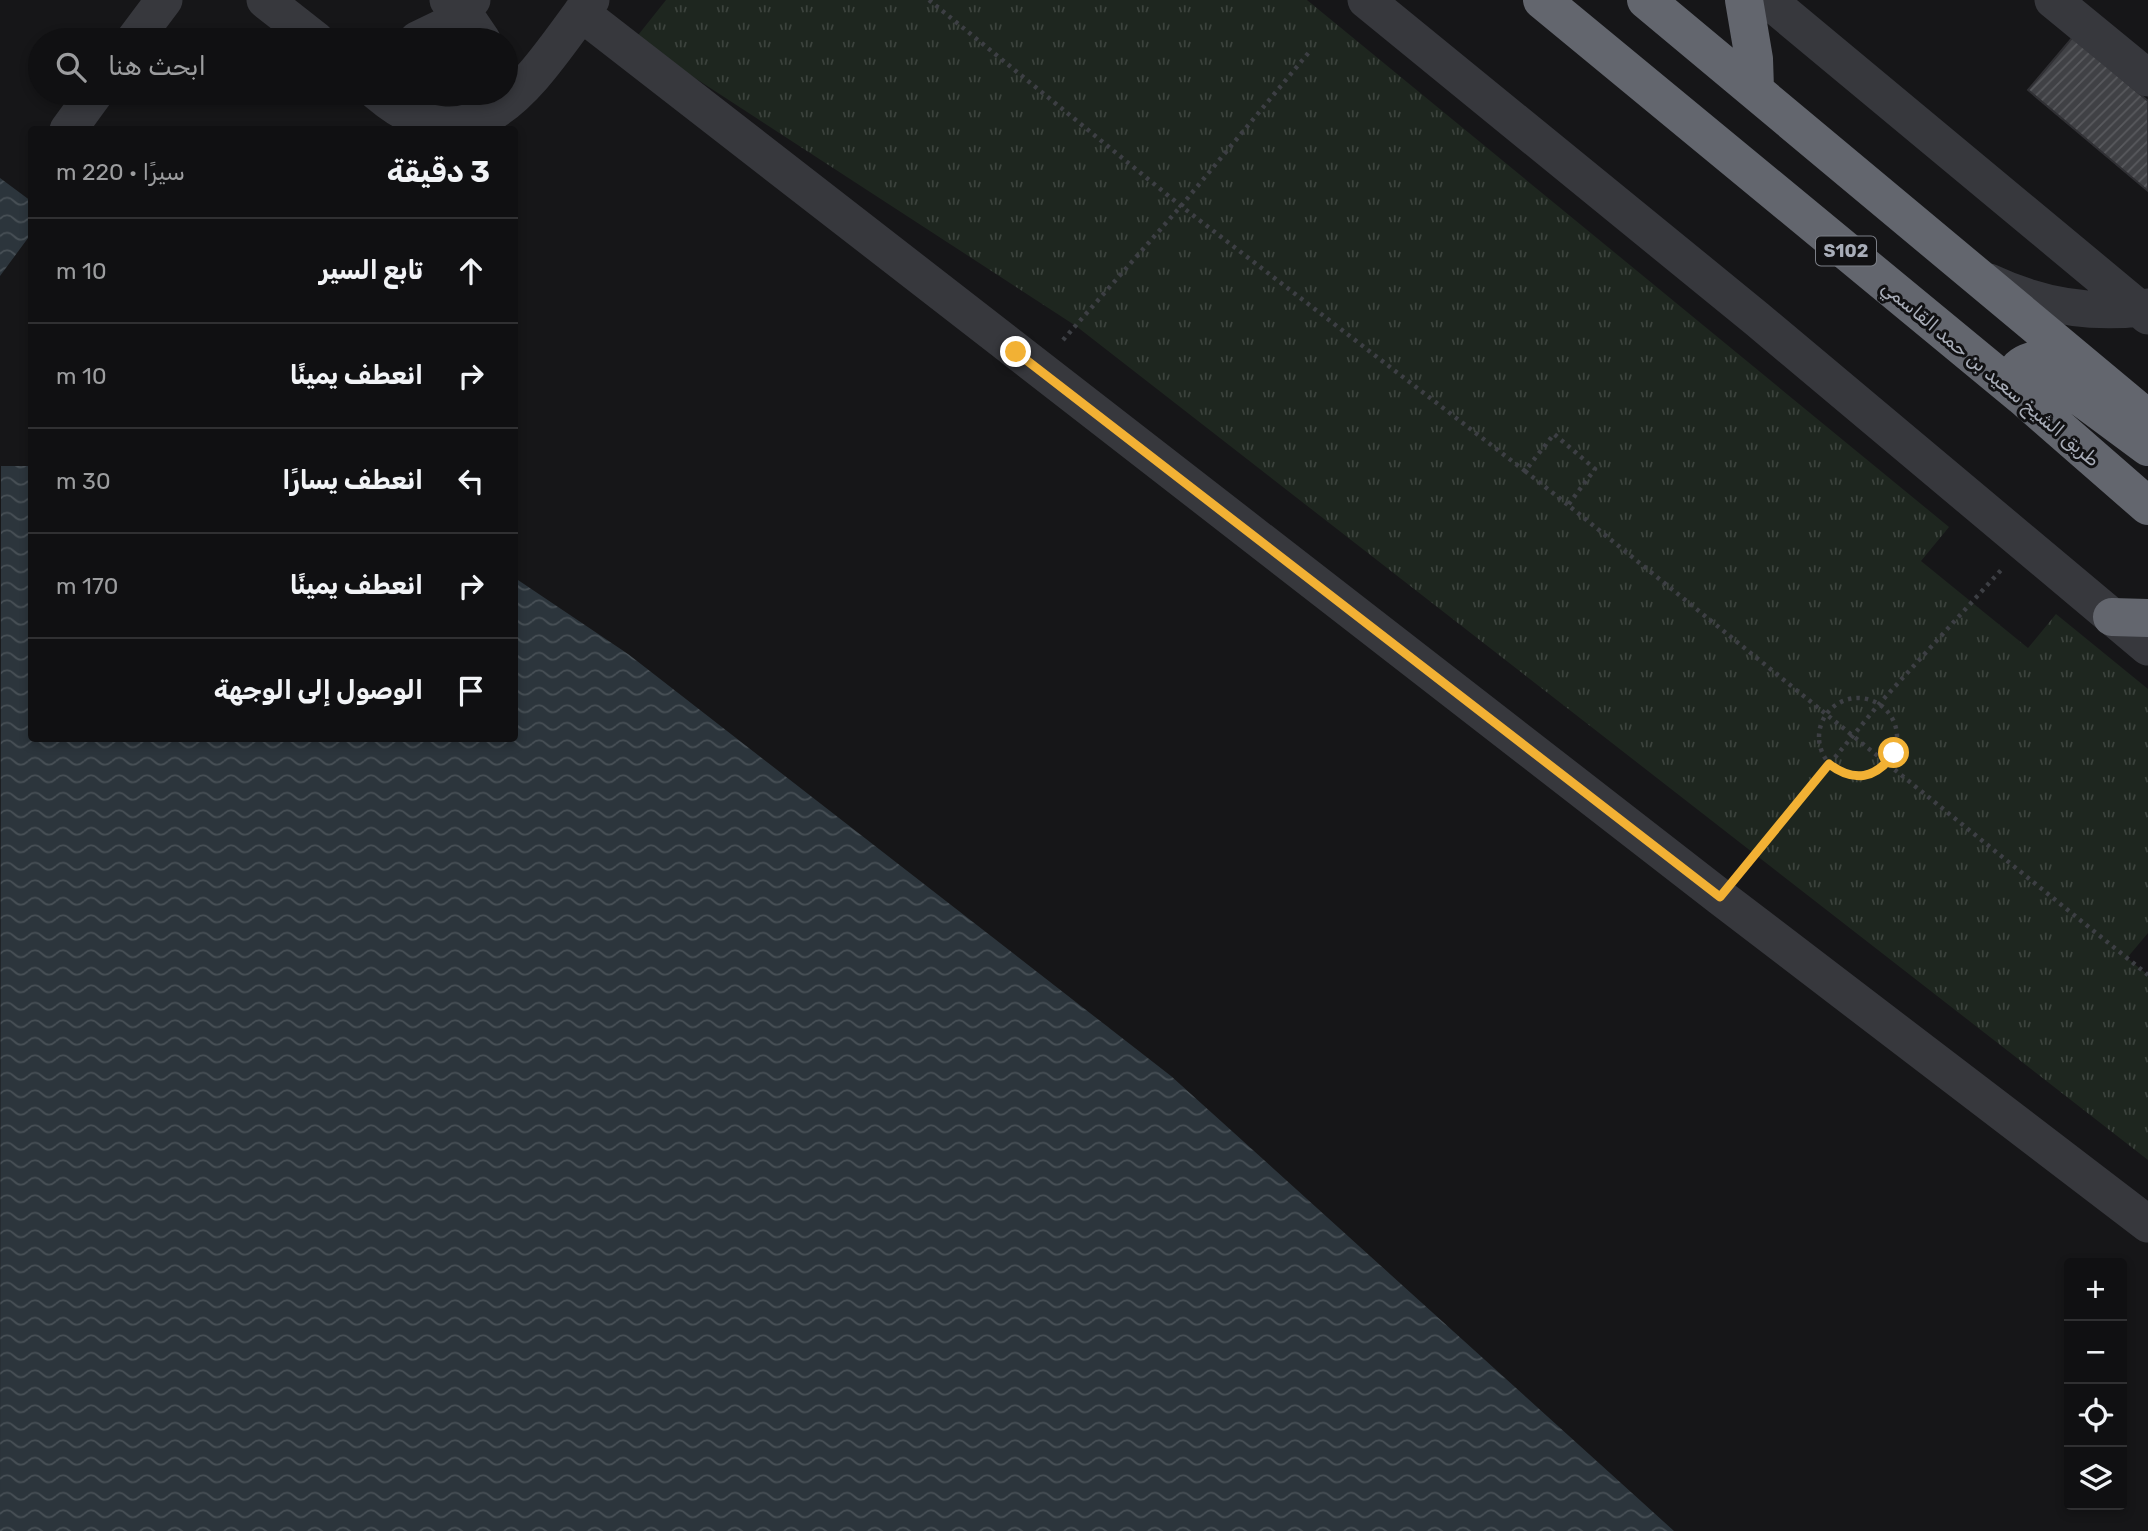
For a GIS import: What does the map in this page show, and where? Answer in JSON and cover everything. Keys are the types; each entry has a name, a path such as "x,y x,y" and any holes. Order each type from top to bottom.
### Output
{"highway":[{"name":"طريق الشيخ سعيد بن حمد القاسمي","path":"1542,0 2022,396 2148,506"},
{"path":"1646,0 2148,419"},
{"path":"1744,0 1754,59 1755,89"},
{"path":"2022,396 2015,385 2016,375 2022,366 2032,361 2148,447"}],"street":[{"path":"143,28 164,0"},
{"path":"265,0 301,28"},
{"path":"1366,0 1768,328 2130,618 2148,647"},
{"path":"1768,0 2145,311"},
{"path":"2053,0 2148,78"},
{"path":"518,93 521,65 586,6 1038,369 1720,897 2148,1224"},
{"path":"442,28 466,13"},
{"path":"71,126 86,105"},
{"path":"392,105 415,118 436,124 460,124 482,118 504,105"},
{"path":"1983,279 2043,302 2106,311 2145,311"}],"path":[{"path":"929,0 1181,206 1568,505 2148,975"},
{"path":"1038,369 1181,206 1310,51"},
{"path":"1524,471 1554,434 1595,469 1568,505"},
{"path":"1720,897 1879,704 1993,581"},
{"path":"1868,700 1879,704 1893,720 1896,731 1894,753 1877,771 1865,776 1839,772 1823,755 1819,734 1827,714 1846,701 1868,700"}],"green space":[{"path":"666,0 1307,0 1949,527 1921,561 2028,648 2056,614 2148,689 2148,933 2127,958 2148,975 2148,1160 1076,326 635,39"}],"water":[{"path":"0,178 28,199 28,238 0,276"},
{"path":"1,466 28,466 28,742 518,742 518,580 628,654 1171,1076 1674,1531 0,1531"}],"building":[{"path":"2073,37 2148,101 2148,191 2028,90"}],"route":[{"path":"1016,352 1720,897 1829,764 1839,772 1865,776 1877,771 1894,753"}]}
